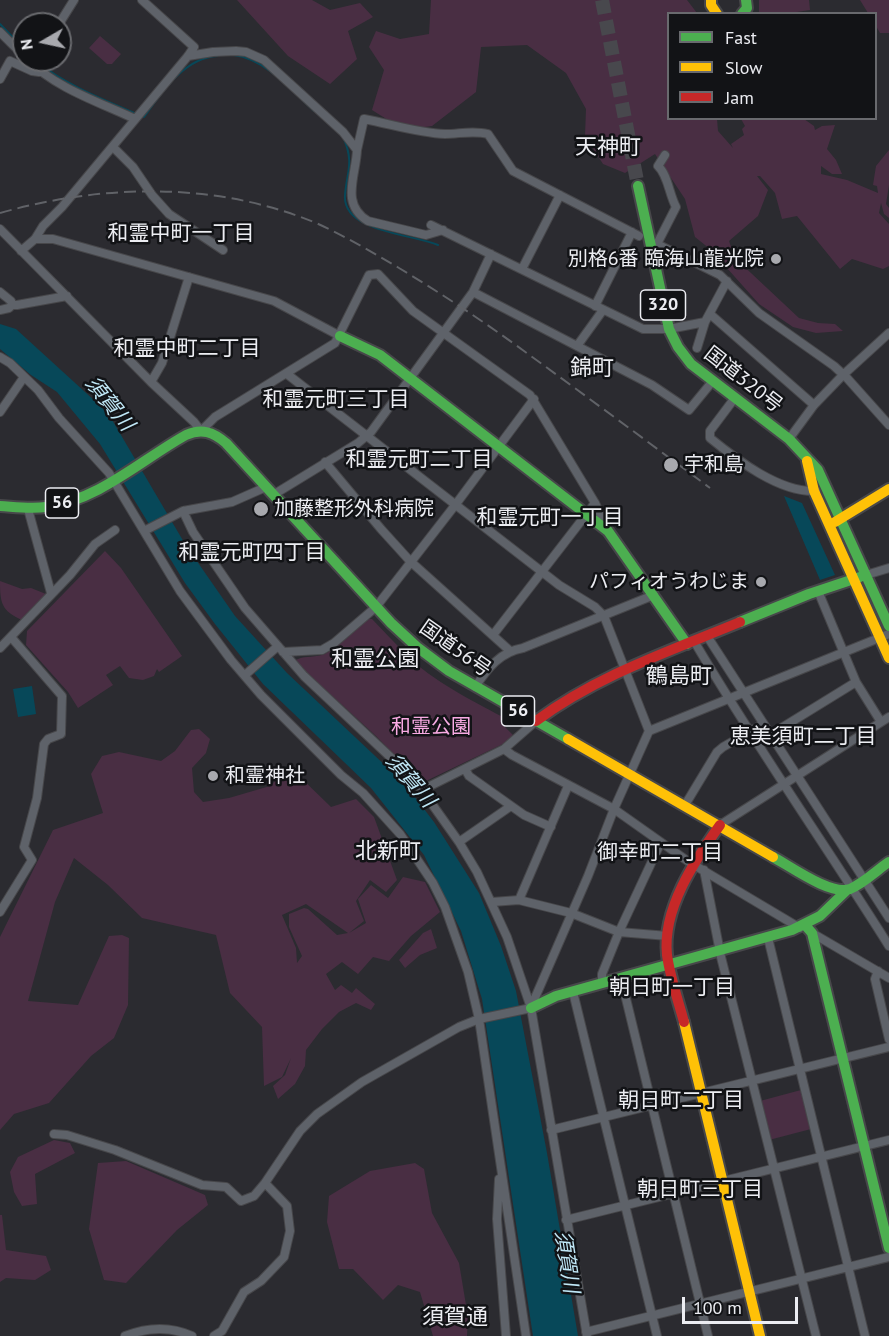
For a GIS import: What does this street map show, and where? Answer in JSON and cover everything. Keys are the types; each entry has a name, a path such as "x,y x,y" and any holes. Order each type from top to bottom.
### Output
{"main road":[{"name":"国道320号","path":"638,186 669,329 684,356 712,382 789,440 818,470 889,627"},
{"path":"340,336 380,355 608,531 690,643"},
{"name":"56","path":"0,506 28,508 71,501 117,480 183,437 201,431"},
{"name":"国道56号","path":"201,431 214,435 224,443 376,607 432,660 475,687 821,884 835,890 849,889"},
{"path":"806,455 814,491 854,579 884,636 889,658"},
{"path":"830,525 889,489"},
{"path":"536,721 578,691 625,670 818,591 866,575"},
{"path":"720,825 693,864 676,897 668,936 669,965 760,1336"},
{"path":"527,1009 547,1000 602,983 806,928 832,908 849,889 889,862"},
{"path":"806,928 842,1059 889,1248"}],"street":[{"path":"21,251 35,239 43,226 188,57 194,46 142,0"},
{"path":"0,32 12,44"},
{"path":"188,57 206,52 236,51 246,52 264,60 343,132 357,150"},
{"path":"0,79 10,61 12,62"},
{"path":"39,72 71,89 137,116"},
{"path":"443,230 426,235 368,221 357,212 350,196 364,119 424,132 445,134 483,132 488,134 513,171 636,234 577,346"},
{"path":"112,147 133,167 152,195 169,214 223,250"},
{"path":"665,155 658,165 664,171 669,194 676,207 657,244 720,275 759,313 847,379 889,425"},
{"path":"522,269 560,195"},
{"path":"431,225 644,329 669,329 705,322"},
{"path":"0,230 201,431 223,412 335,343 369,275 378,274 413,311 534,399 595,503 608,531"},
{"path":"35,239 52,239 274,301 340,336"},
{"path":"145,530 180,513 269,491 325,462 366,436 473,292 491,254"},
{"path":"151,382 162,363 189,277"},
{"path":"697,348 705,322 727,281"},
{"path":"0,292 12,301 12,305"},
{"path":"473,292 652,386 689,410 712,382"},
{"path":"0,310 12,305 67,296"},
{"path":"710,314 814,405"},
{"path":"789,440 814,405 847,379 889,333"},
{"path":"0,357 10,363 38,390 59,418 117,480 180,591 225,652 247,673 261,695 341,775 363,793 400,834 433,883 445,907 482,1019 501,1169 526,1336"},
{"path":"287,374 559,585 595,607 604,616 649,730"},
{"path":"0,412 24,377"},
{"path":"247,673 278,650 322,650 334,643 376,607 534,399"},
{"path":"734,399 710,431 710,438 761,474 799,490 814,491 826,488"},
{"path":"325,462 410,561 509,650"},
{"path":"493,635 595,503"},
{"path":"28,508 51,593"},
{"path":"180,513 216,569 278,650 422,789 459,842 492,902 507,936 527,1009 587,1334 889,1257"},
{"path":"0,648 44,604 94,544 115,530"},
{"path":"866,575 889,568"},
{"path":"818,591 856,682 881,722"},
{"path":"475,687 496,661 509,650 523,648 654,595"},
{"path":"707,636 889,918"},
{"path":"527,1009 571,913 628,774 649,730 884,636"},
{"path":"0,912 33,860 24,847 37,798 44,744 48,739 61,734 63,696 11,637"},
{"path":"690,643 849,889 889,946"},
{"path":"770,735 856,682"},
{"path":"720,825 889,717"},
{"path":"422,789 504,749 536,721"},
{"path":"685,805 717,752 763,724"},
{"path":"504,749 568,786 614,809 693,864 889,978"},
{"path":"465,769 469,776 524,815 551,826"},
{"path":"519,900 568,786"},
{"path":"459,842 511,806"},
{"path":"602,983 602,974 619,933 661,842"},
{"path":"704,870 719,951 816,1336"},
{"path":"492,902 519,900 571,913 619,933 668,936"},
{"path":"768,938 865,1336"},
{"path":"878,970 875,979 889,1038"},
{"path":"621,978 708,1336"},
{"path":"573,992 657,1336"},
{"path":"54,1134 67,1135 115,1150 202,1185 226,1187 241,1201 254,1196 300,1131 317,1114 362,1082 459,1027 482,1019 527,1009"},
{"path":"551,1130 889,1047"},
{"path":"566,1220 889,1140"},
{"path":"501,1169 497,1219 506,1336"},
{"path":"214,1336 222,1331 243,1292 261,1281 284,1257 290,1231 287,1206 265,1183"},
{"path":"126,1336 159,1328 177,1329 192,1336"}],"green space":[{"path":"237,0 312,0 330,10 360,3 373,17 348,31 357,59 330,84 288,56"},
{"path":"431,0 687,0 696,12 667,12 667,120 717,120 718,131 733,148 731,144 744,135 742,129 745,126 742,120 805,120 814,126 815,130 822,126 835,125 827,149 836,160 842,174 832,174 821,166 821,174 847,180 878,193 877,186 873,185 876,166 889,150 889,185 886,204 889,208 889,218 884,214 881,203 879,213 889,224 889,266 883,269 852,259 840,269 797,216 782,219 775,193 760,176 757,176 768,190 758,216 729,241 735,258 799,318 818,323 835,324 843,331 816,333 793,327 759,304 710,249 695,237 685,199 655,154 625,173 603,164 585,136 586,109 566,73 527,45 481,47 476,92 432,126 404,130 372,110 384,70 369,47 376,31 400,39 429,34"},
{"path":"759,0 809,0 810,10 759,12"},
{"path":"860,0 889,0 889,33 880,33 877,28 877,12 867,12"},
{"path":"100,36 121,54 112,64 107,64 89,48"},
{"path":"105,551 121,568 182,656 159,672 157,669 154,676 143,680 129,678 120,666 106,675 113,685 78,708 68,692 26,645 27,631"},
{"path":"0,581 46,594 22,620 15,617 3,605"},
{"name":"和霊公園","path":"367,619 372,619 428,673 469,699 507,719 503,725 514,736 507,742 426,781 419,780 376,736 294,661 328,652"},
{"path":"199,729 210,739 206,753 192,768 194,792 203,802 229,798 270,786 283,773 297,774 331,807 356,799 374,817 397,880 386,892 370,880 356,901 364,921 349,933 366,923 358,899 371,885 388,898 403,877 425,882 440,912 411,936 389,961 373,957 358,974 342,962 326,974 335,990 341,985 352,993 356,988 375,1004 371,1010 356,1003 339,1012 306,1050 305,1066 295,1084 278,1099 273,1086 285,1075 291,1058 282,1077 264,1086 262,1027 230,993 216,935 142,918 108,885 74,858 55,902 28,1001 78,1005 109,936 122,935 129,938 128,1005 114,1038 91,1056 49,1103 14,1114 0,1130 0,937 53,830 103,813 91,774 102,756 119,752 161,761 175,751 191,730","holes":["306,904 348,933 337,935 308,909 304,908 289,914 289,927 302,956 297,963 296,948 282,915"]},
{"path":"431,929 437,948 420,955 405,968 399,960 423,933"},
{"path":"801,1090 811,1129 769,1140 760,1101"},
{"path":"54,1140 70,1143 75,1153 35,1174 37,1204 22,1206 14,1192 10,1172 18,1157"},
{"path":"126,1161 205,1195 208,1205 177,1230 126,1283 104,1280 89,1229 98,1163"},
{"path":"415,1163 424,1169 432,1213 459,1263 468,1317 467,1336 433,1336 420,1292 398,1285 383,1300 353,1269 339,1269 327,1222 329,1196 370,1171"},
{"path":"0,1215 2,1215 6,1250 46,1256 51,1270 35,1280 6,1278 0,1282"}],"water":[{"path":"0,324 16,329 108,413 185,544 235,616 287,673 390,770 414,796 434,822 479,893 501,946 516,991 547,1153 578,1336 533,1336 482,999 461,931 424,855 371,788 263,684 215,624 185,583 100,444 57,392 31,375 0,349"},
{"path":"784,496 802,503 835,575 820,580"},
{"path":"32,686 36,714 18,717 13,689"}],"waterway":[{"path":"0,24 12,36"},
{"path":"234,55 268,69 314,111"},
{"path":"51,72 101,99 144,117 166,87 184,70 205,58 217,56"},
{"path":"344,139 349,154 345,195 347,207 355,217 381,230 438,245"}],"tunnel":[{"path":"602,0 638,186"}],"railway":[{"path":"0,213 79,196 159,191 238,200 278,209 316,223 389,262 478,318 710,488"}],"traffic: fast":[{"path":"744,12 747,8 746,0"},
{"path":"638,186 669,329 678,347 691,364 789,439 818,470 889,626"},
{"path":"340,336 380,355 608,531 687,644"},
{"path":"0,506 40,508 65,503 102,488 186,435 202,432 217,436 226,443 391,623 417,647 449,671 568,739"},
{"path":"740,622 809,594 860,577"},
{"path":"773,857 822,884 842,890 850,889 889,862"},
{"path":"531,1008 556,996 792,930 820,916 847,890"},
{"path":"805,925 812,933 889,1248"}],"traffic: slow":[{"path":"711,0 711,5 716,12"},
{"path":"807,461 814,491 889,658"},
{"path":"835,522 889,489"},
{"path":"568,739 773,857"},
{"path":"684,1022 760,1336"}],"traffic: jam":[{"path":"536,721 609,677 740,622"},
{"path":"684,1022 667,955 670,920 682,886 720,825"}],"place":[{"name":"別格6番 臨海山龍光院","path":"776,259"},
{"name":"宇和島","path":"671,465"},
{"name":"加藤整形外科病院","path":"261,509"},
{"name":"パフィオうわじま","path":"761,582"},
{"name":"和霊神社","path":"213,776"}],"district":[{"name":"天神町","path":"608,148"},
{"name":"和霊中町一丁目","path":"181,234"},
{"name":"和霊中町二丁目","path":"187,349"},
{"name":"錦町","path":"592,369"},
{"name":"和霊元町三丁目","path":"336,400"},
{"name":"和霊元町二丁目","path":"419,460"},
{"name":"和霊元町一丁目","path":"550,518"},
{"name":"和霊元町四丁目","path":"252,553"},
{"name":"和霊公園","path":"375,660"},
{"name":"鶴島町","path":"679,677"},
{"name":"恵美須町二丁目","path":"803,737"},
{"name":"北新町","path":"388,852"},
{"name":"御幸町二丁目","path":"660,853"},
{"name":"朝日町一丁目","path":"672,988"},
{"name":"朝日町二丁目","path":"681,1101"},
{"name":"朝日町三丁目","path":"700,1190"},
{"name":"須賀通","path":"455,1318"}],"water label":[{"name":"須賀川","path":"109,404"},
{"name":"須賀川","path":"410,781"},
{"name":"須賀川","path":"566,1262"}]}
